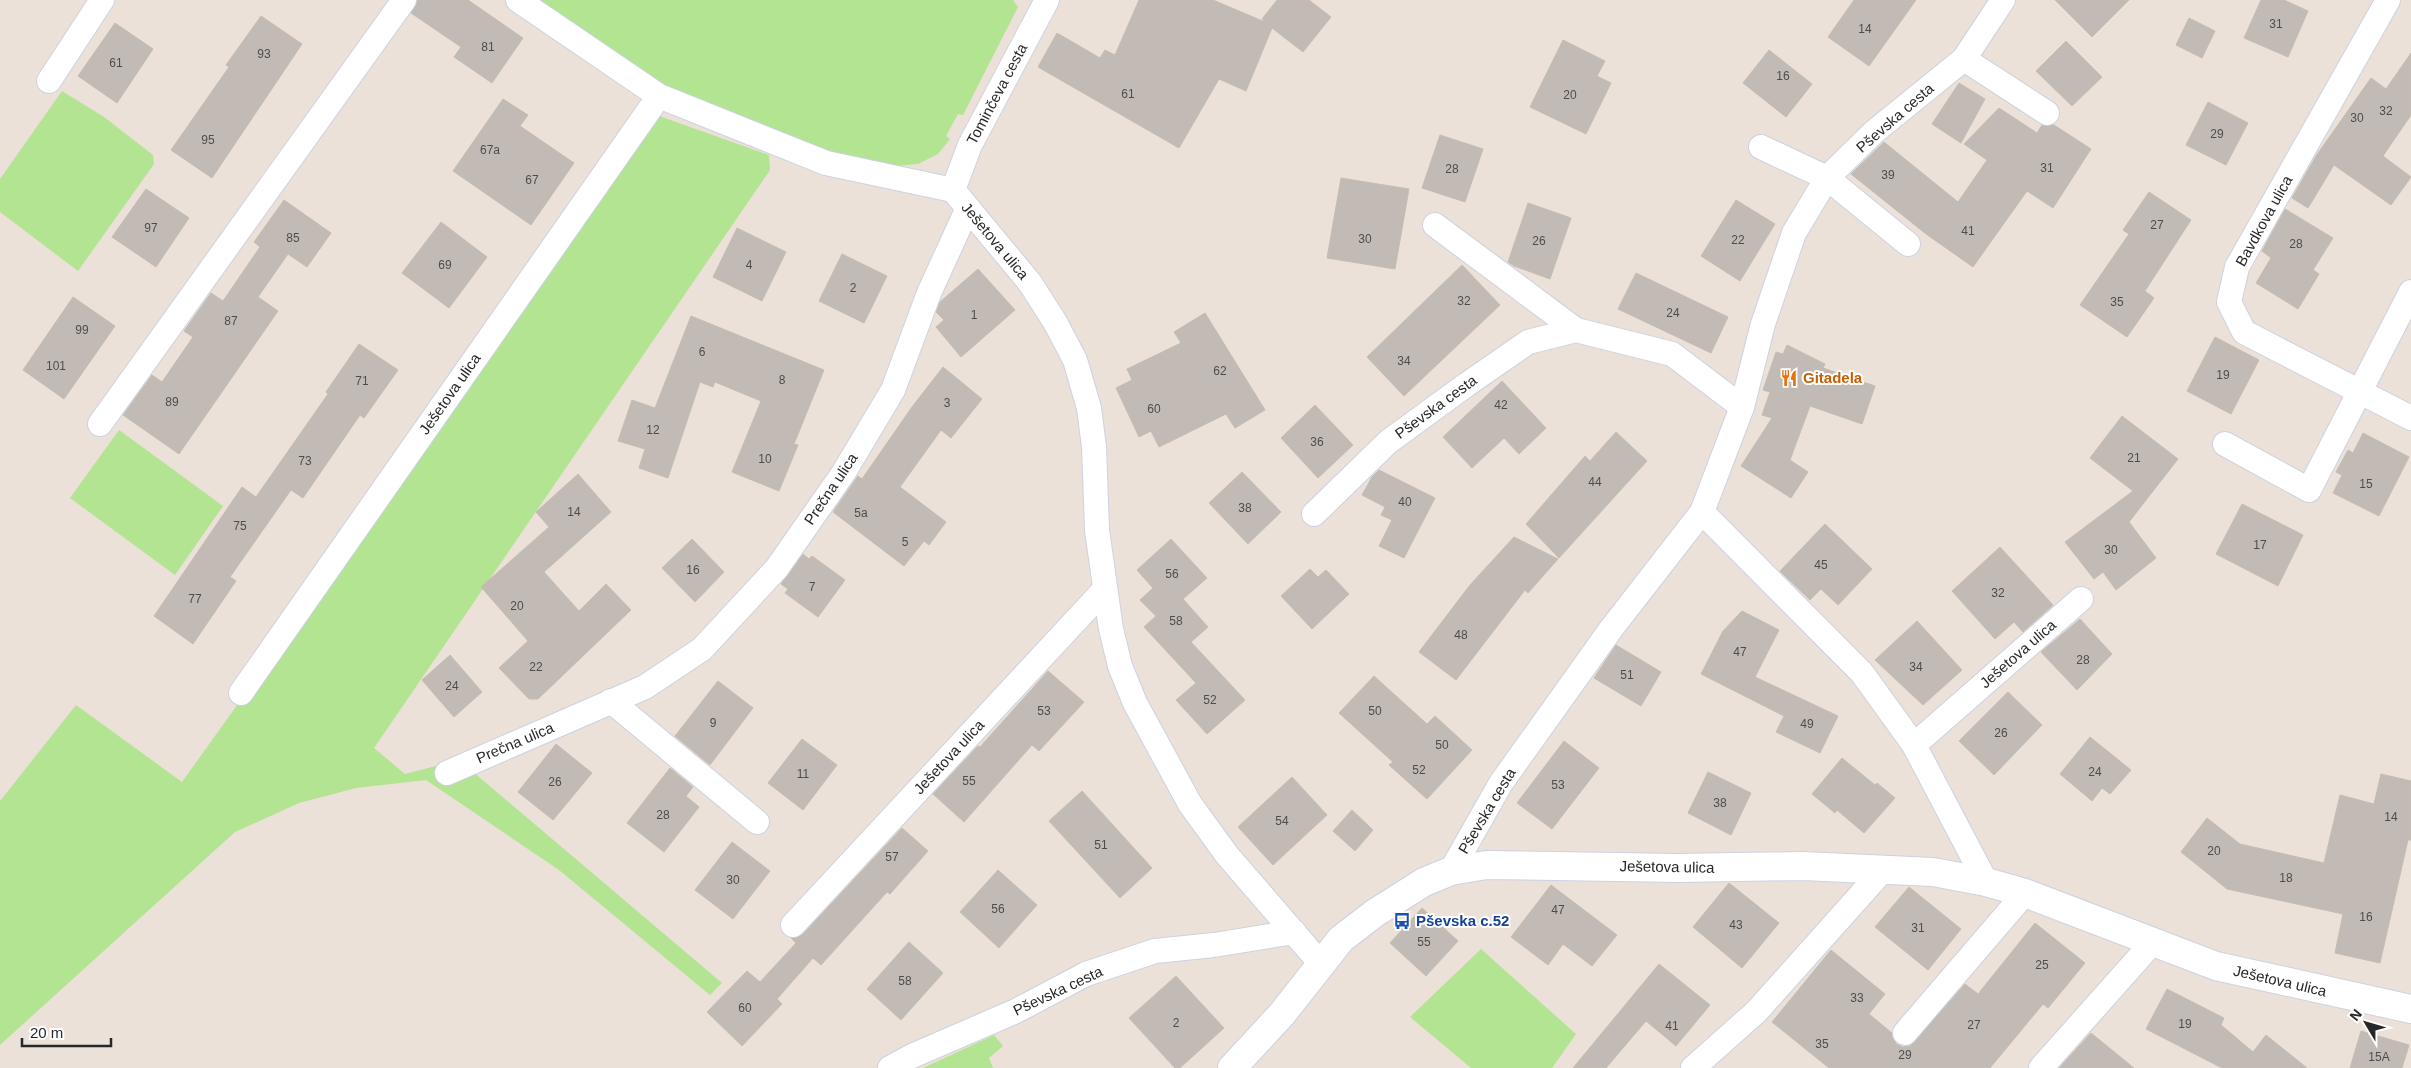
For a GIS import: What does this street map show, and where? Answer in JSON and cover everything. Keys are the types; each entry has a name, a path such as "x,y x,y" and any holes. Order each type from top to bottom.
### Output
{"street":[{"path":"49,81 102,0"},
{"path":"100,424 404,0"},
{"name":"Ješetova ulica","path":"518,0 659,96 826,163 953,190 967,210 1030,283 1055,322 1075,360 1089,408 1094,447 1097,530 1105,589 1120,666 1136,703 1190,804 1228,855 1321,964"},
{"name":"Tominčeva cesta","path":"953,190 970,145 1047,0"},
{"name":"Pševska cesta","path":"1232,1068 1282,1014 1342,939 1375,913 1424,882 1451,871 1501,784 1611,629 1702,512 1742,407 1764,324 1794,232 1827,178 1874,132 1964,59 2004,0"},
{"name":"Bavdkova ulica","path":"2388,0 2237,267 2228,302 2244,332 2360,390 2411,418"},
{"path":"1964,59 2047,113"},
{"name":"Ješetova ulica","path":"241,693 659,96"},
{"path":"1761,147 1827,178 1908,244"},
{"name":"Prečna ulica","path":"447,772 645,687 702,649 777,568 844,472 893,390 930,293 967,210"},
{"name":"Pševska cesta","path":"1435,224 1576,330 1672,354 1742,407"},
{"path":"2225,444 2309,490 2411,292"},
{"name":"Pševska cesta","path":"1314,514 1388,442 1466,385 1528,342 1576,330"},
{"path":"1702,512 1862,673 1914,745 1986,882"},
{"name":"Ješetova ulica","path":"793,925 1105,589"},
{"name":"Ješetova ulica","path":"1914,745 2081,599"},
{"path":"611,701 757,822"},
{"name":"Ješetova ulica","path":"1451,871 1486,866 1679,868 1803,866 1933,872 1986,882 2025,893 2216,966 2411,1009"},
{"path":"1692,1068 1756,1012 1883,870"},
{"path":"1905,1033 2025,893"},
{"name":"Pševska cesta","path":"890,1068 1095,972 1155,952 1294,932"},
{"path":"2041,1068 2153,942"}],"green space":[{"path":"535,0 1013,0 1018,7 963,115 958,114 946,136 950,139 938,154 918,164 896,166 831,155 657,83"},
{"path":"62,91 104,117 153,155 154,164 78,271 0,212 0,179"},
{"path":"659,116 769,155 770,170 374,748 405,774 459,760 722,983 710,995 559,870 426,780 356,788 299,803 235,832 0,1045 0,801 76,705 182,782"},
{"path":"119,430 223,506 175,575 70,498"},
{"path":"1481,949 1576,1034 1552,1068 1471,1068 1410,1017"},
{"path":"994,1035 1003,1046 989,1058 993,1068 923,1068"}],"building":[{"path":"418,0 468,0 523,38 492,83 454,57 461,47 411,13"},
{"path":"1139,0 1213,0 1265,22 1262,19 1277,0 1309,0 1331,17 1303,52 1272,28 1246,91 1219,79 1179,148 1038,67 1057,33 1100,58 1105,50 1115,55"},
{"path":"1854,0 1916,0 1869,66 1828,37"},
{"path":"2055,0 2129,0 2092,37"},
{"path":"2261,0 2284,0 2308,11 2288,57 2244,38"},
{"path":"261,16 302,44 212,178 171,150 229,67 226,65"},
{"path":"2189,18 2215,31 2202,58 2176,45"},
{"path":"115,23 153,49 117,103 78,76"},
{"path":"1563,40 1605,61 1597,76 1611,83 1586,134 1530,107"},
{"path":"2066,41 2102,77 2072,106 2036,71"},
{"path":"1769,50 1812,84 1786,117 1743,83"},
{"path":"2411,53 2411,115 2383,156 2411,177 2391,205 2334,165 2308,208 2292,198 2316,156 2371,78 2386,89"},
{"path":"1959,83 1985,99 1961,143 1932,124"},
{"path":"503,99 528,115 520,126 574,163 531,225 453,171"},
{"path":"2208,102 2248,123 2226,165 2186,145"},
{"path":"1999,108 2037,133 2042,125 2054,125 2091,149 2053,208 2027,191 1973,267 1926,234 1851,174 1884,142 1958,202 1987,160 1964,144"},
{"path":"1440,135 1483,149 1465,202 1422,188"},
{"path":"1341,178 1409,189 1395,269 1327,258"},
{"path":"146,189 189,218 156,267 112,237"},
{"path":"2149,192 2191,220 2145,291 2154,298 2127,337 2080,305 2129,234 2123,230"},
{"path":"284,200 331,233 307,267 288,254 258,297 278,311 179,454 123,415 152,375 162,382 193,337 184,331 211,293 223,301 260,247 254,242"},
{"path":"1736,200 1775,224 1740,281 1701,256"},
{"path":"1528,203 1571,218 1550,279 1508,262"},
{"path":"2285,209 2333,238 2313,270 2319,274 2298,309 2256,283 2271,258 2262,251"},
{"path":"441,222 487,257 449,308 402,273"},
{"path":"737,228 786,252 762,301 713,277"},
{"path":"842,254 887,276 864,323 819,301"},
{"path":"1462,265 1500,305 1404,396 1367,357"},
{"path":"978,269 1015,310 961,357 936,327 944,320 936,312 940,302"},
{"path":"1636,273 1728,317 1711,353 1618,309"},
{"path":"73,297 115,326 64,399 23,370"},
{"path":"1205,313 1265,410 1235,428 1226,414 1159,447 1151,431 1139,437 1116,388 1132,380 1127,369 1181,343 1174,332"},
{"path":"691,316 824,370 794,444 798,445 779,491 732,472 761,401 715,382 713,387 700,382 668,478 639,468 645,449 618,441 632,400 655,408"},
{"path":"2215,337 2259,360 2231,414 2187,391"},
{"path":"359,344 398,370 364,418 360,415 303,498 291,490 230,577 236,581 193,644 154,616 242,487 256,497 328,394 326,392"},
{"path":"1787,345 1825,364 1823,368 1875,386 1862,424 1810,406 1790,460 1808,472 1791,498 1741,466 1772,418 1762,415 1770,392 1763,390 1776,352 1783,354"},
{"path":"943,367 982,399 951,438 941,430 900,487 946,522 929,545 924,541 904,566 833,512 858,476 862,479 912,407"},
{"path":"1502,381 1546,428 1519,454 1504,438 1472,468 1443,437"},
{"path":"1315,405 1353,445 1318,478 1281,438"},
{"path":"2122,416 2178,459 2129,522 2156,558 2116,590 2103,572 2094,579 2065,542 2133,491 2090,458"},
{"path":"1616,432 1647,461 1559,558 1526,524 1585,456 1590,461"},
{"path":"2363,433 2409,457 2379,516 2333,493 2342,475 2336,472 2348,450 2353,453"},
{"path":"1379,470 1435,498 1404,558 1379,546 1392,520 1381,515 1385,507 1362,495 1372,477"},
{"path":"1242,472 1281,512 1248,544 1209,503"},
{"path":"578,474 611,512 544,572 579,611 606,584 631,610 538,699 529,699 499,668 528,641 481,587 549,527 536,512"},
{"path":"2242,504 2303,535 2278,586 2216,554"},
{"path":"1825,524 1872,569 1838,605 1821,589 1810,600 1780,571"},
{"path":"1514,537 1558,559 1528,593 1525,590 1456,680 1419,652 1470,585"},
{"path":"692,539 724,572 695,602 662,568"},
{"path":"1171,539 1207,578 1183,599 1208,627 1191,642 1245,700 1207,734 1176,700 1196,683 1144,627 1156,616 1140,600 1153,588 1137,570"},
{"path":"2000,547 2053,605 2023,632 2014,622 1995,639 1952,591"},
{"path":"803,554 809,559 812,556 845,580 818,617 785,593 788,589 781,584"},
{"path":"1310,569 1318,577 1326,570 1349,594 1312,629 1281,596"},
{"path":"1742,611 1779,630 1755,677 1838,716 1820,753 1776,732 1784,716 1701,674 1723,631"},
{"path":"2080,619 2112,654 2077,690 2041,652"},
{"path":"1917,621 1962,670 1923,705 1875,660"},
{"path":"1616,645 1661,672 1641,706 1594,678"},
{"path":"450,655 482,692 454,717 422,680"},
{"path":"1048,671 1084,702 1039,751 1032,745 964,822 933,794 978,746 980,747"},
{"path":"1374,676 1427,724 1435,716 1472,750 1427,799 1389,765 1393,762 1339,713"},
{"path":"718,681 753,708 710,765 675,736"},
{"path":"2008,692 2042,725 1994,775 1959,741"},
{"path":"2090,737 2131,770 2110,794 2102,788 2092,801 2060,774"},
{"path":"802,739 837,765 803,810 768,783"},
{"path":"1564,741 1599,768 1552,829 1517,803"},
{"path":"556,744 592,773 553,820 518,792"},
{"path":"1842,758 1875,785 1877,783 1895,798 1864,833 1837,810 1835,813 1812,794"},
{"path":"670,768 693,787 686,796 699,807 664,852 627,823"},
{"path":"1708,772 1751,793 1731,835 1688,813"},
{"path":"2381,774 2411,781 2411,840 2408,840 2380,963 2335,953 2343,914 2227,889 2181,852 2207,818 2240,844 2324,863 2340,795 2374,804"},
{"path":"1292,777 1327,815 1273,865 1238,827"},
{"path":"1082,791 1152,868 1120,898 1049,821"},
{"path":"1352,810 1373,830 1355,851 1333,831"},
{"path":"902,828 928,851 890,894 887,892 821,965 813,958 777,999 782,1004 742,1046 707,1012 747,971 760,982 796,943 791,938 803,934"},
{"path":"732,842 770,871 733,919 695,890"},
{"path":"998,870 1037,905 999,948 960,912"},
{"path":"1729,883 1779,923 1742,968 1693,927"},
{"path":"1551,885 1617,935 1592,966 1563,944 1548,965 1511,937"},
{"path":"1909,887 1961,929 1928,970 1875,927"},
{"path":"1422,908 1458,941 1426,976 1390,943"},
{"path":"2035,923 2085,963 2048,1008 2043,1004 1990,1068 1829,1068 1772,1022 1831,950 1885,994 1869,1014 1892,1033 1896,1044 1903,1047 1910,1046 1965,984 1978,994"},
{"path":"909,942 943,973 901,1020 867,989"},
{"path":"1659,964 1710,1005 1676,1046 1646,1021 1606,1068 1573,1068"},
{"path":"1176,976 1224,1028 1180,1068 1175,1068 1129,1018"},
{"path":"2167,989 2224,1018 2221,1025 2253,1052 2266,1035 2307,1068 2222,1068 2146,1029"},
{"path":"2361,1031 2409,1045 2402,1068 2350,1068"},
{"path":"2091,1033 2134,1068 2059,1068"}],"place":[{"name":"Gitadela","path":"1789,378"},
{"name":"Pševska c.52","path":"1402,921"}]}
